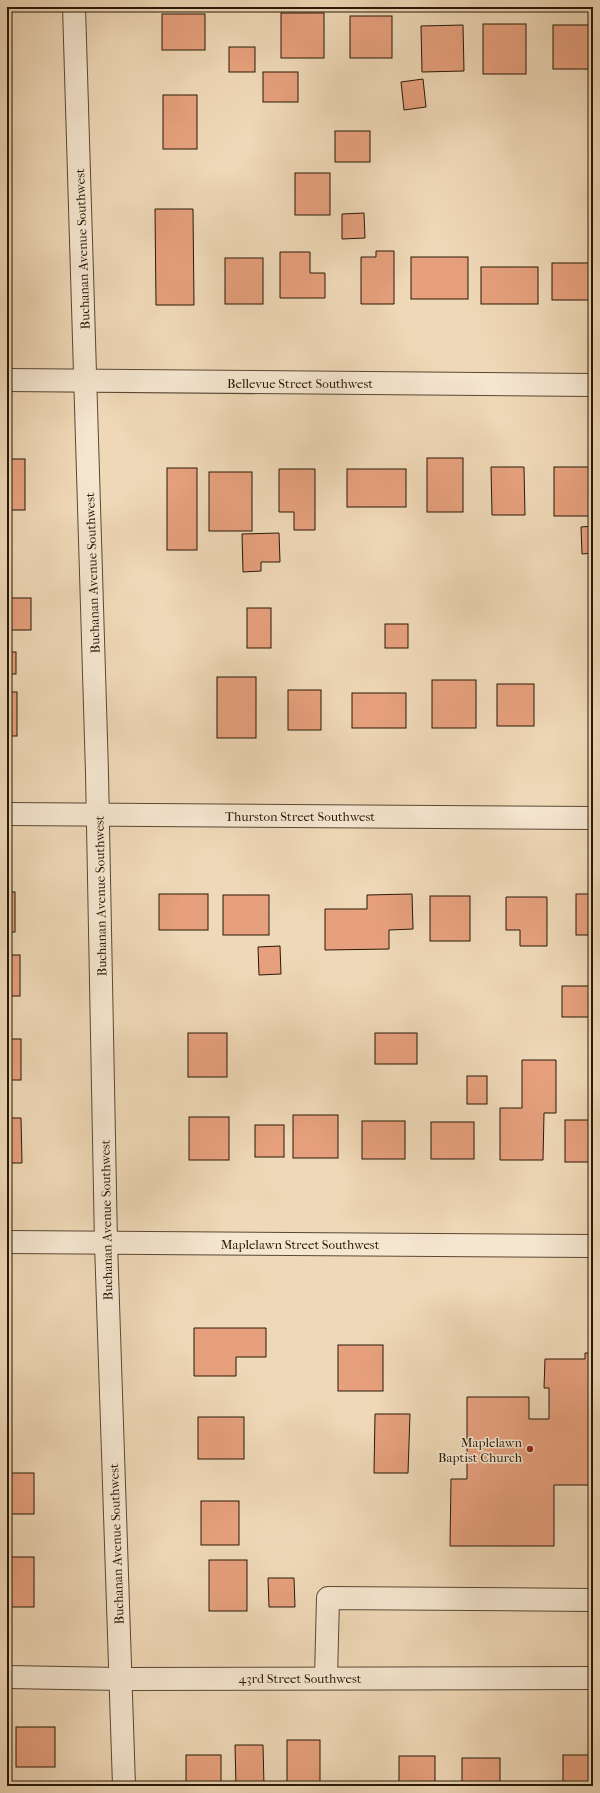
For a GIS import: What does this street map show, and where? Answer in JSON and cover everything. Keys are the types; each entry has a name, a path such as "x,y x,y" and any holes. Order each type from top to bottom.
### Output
{"street":[{"name":"Buchanan Avenue Southwest","path":"74,7 98,815 106,1243 124,1786"},
{"name":"Bellevue Street Southwest","path":"7,380 593,385"},
{"name":"Thurston Street Southwest","path":"7,814 593,818"},
{"name":"Maplelawn Street Southwest","path":"7,1242 593,1246"},
{"path":"326,1678 328,1598 593,1600"},
{"name":"43rd Street Southwest","path":"7,1677 121,1679 593,1678"}],"building":[{"path":"281,13 324,13 324,58 281,58"},
{"path":"162,14 205,14 205,50 162,50"},
{"path":"350,16 392,16 392,58 350,58"},
{"path":"483,24 526,24 526,74 483,74"},
{"path":"463,25 464,71 422,72 421,26"},
{"path":"553,25 593,25 593,69 553,69"},
{"path":"229,47 255,47 255,72 229,72"},
{"path":"263,72 298,72 298,102 263,102"},
{"path":"423,79 426,107 404,110 401,82"},
{"path":"163,95 197,95 197,149 163,149"},
{"path":"335,131 370,131 370,162 335,162"},
{"path":"295,173 330,173 330,215 295,215"},
{"path":"155,209 193,209 194,305 156,305"},
{"path":"364,213 365,238 342,239 342,214"},
{"path":"376,251 394,251 394,304 361,304 361,257 376,257"},
{"path":"280,252 310,252 310,273 325,273 325,298 280,298"},
{"path":"411,257 468,257 468,299 411,299"},
{"path":"225,258 263,258 263,304 225,304"},
{"path":"552,263 593,263 593,300 552,300"},
{"path":"481,267 538,267 538,304 481,304"},
{"path":"427,458 463,458 463,512 427,512"},
{"path":"7,459 25,459 25,510 7,510"},
{"path":"491,467 524,467 525,515 492,515"},
{"path":"554,467 593,467 593,516 554,516"},
{"path":"167,468 197,468 197,550 167,550"},
{"path":"279,469 315,469 315,530 294,530 294,512 279,512"},
{"path":"347,469 406,469 406,507 347,507"},
{"path":"209,472 252,472 252,531 209,531"},
{"path":"593,526 593,553 582,554 581,527"},
{"path":"279,533 280,562 261,562 261,571 243,572 242,534"},
{"path":"7,598 31,598 31,630 7,630"},
{"path":"247,608 271,608 271,648 247,648"},
{"path":"385,624 408,624 408,648 385,648"},
{"path":"7,652 16,652 16,674 7,674"},
{"path":"217,677 256,677 256,738 217,738"},
{"path":"432,680 476,680 476,728 432,728"},
{"path":"497,684 534,684 534,726 497,726"},
{"path":"288,690 321,690 321,730 288,730"},
{"path":"7,692 17,692 17,736 7,736"},
{"path":"352,693 406,693 406,728 352,728"},
{"path":"7,892 15,892 15,932 7,932"},
{"path":"159,894 208,894 208,930 159,930"},
{"path":"412,894 413,929 389,930 389,949 325,950 325,909 367,909 367,895"},
{"path":"576,894 593,894 593,935 576,935"},
{"path":"223,895 269,895 269,935 223,935"},
{"path":"430,896 470,896 470,941 430,941"},
{"path":"506,897 547,897 547,946 520,946 520,930 506,930"},
{"path":"280,946 281,974 259,975 258,947"},
{"path":"7,955 20,955 20,996 7,996"},
{"path":"562,986 593,986 593,1017 562,1017"},
{"path":"188,1033 227,1033 227,1077 188,1077"},
{"path":"375,1033 417,1033 417,1064 375,1064"},
{"path":"7,1039 21,1039 21,1080 7,1080"},
{"path":"522,1060 556,1060 556,1113 544,1113 543,1160 500,1160 500,1108 522,1108"},
{"path":"467,1076 487,1076 487,1104 467,1104"},
{"path":"293,1115 338,1115 338,1158 293,1158"},
{"path":"189,1117 229,1117 229,1160 189,1160"},
{"path":"7,1118 21,1118 22,1163 7,1163"},
{"path":"565,1120 593,1120 593,1162 565,1162"},
{"path":"362,1121 405,1121 405,1159 362,1159"},
{"path":"431,1122 474,1122 474,1159 431,1159"},
{"path":"255,1125 284,1125 284,1157 255,1157"},
{"path":"194,1328 266,1328 266,1357 236,1357 236,1376 194,1376"},
{"path":"338,1345 383,1345 383,1391 338,1391"},
{"name":"Maplelawn Baptist Church","path":"585,1353 593,1353 593,1485 554,1485 554,1546 450,1546 451,1479 467,1479 467,1397 529,1397 529,1419 549,1419 549,1388 544,1388 545,1359 585,1359"},
{"path":"375,1414 410,1414 408,1473 374,1473"},
{"path":"198,1417 244,1417 244,1459 198,1459"},
{"path":"7,1473 34,1473 34,1514 7,1514"},
{"path":"201,1501 239,1501 239,1545 201,1545"},
{"path":"7,1557 34,1557 34,1607 7,1607"},
{"path":"209,1560 247,1560 247,1611 209,1611"},
{"path":"268,1578 294,1578 295,1607 269,1607"},
{"path":"16,1727 55,1727 55,1767 16,1767"},
{"path":"287,1740 320,1740 320,1786 287,1786"},
{"path":"235,1745 263,1745 264,1786 236,1786"},
{"path":"186,1755 221,1755 221,1786 186,1786"},
{"path":"563,1755 593,1755 593,1786 563,1786"},
{"path":"399,1756 435,1756 435,1786 399,1786"},
{"path":"462,1758 500,1758 500,1786 462,1786"}],"place":[{"name":"Maplelawn Baptist Church","path":"530,1449"}]}
